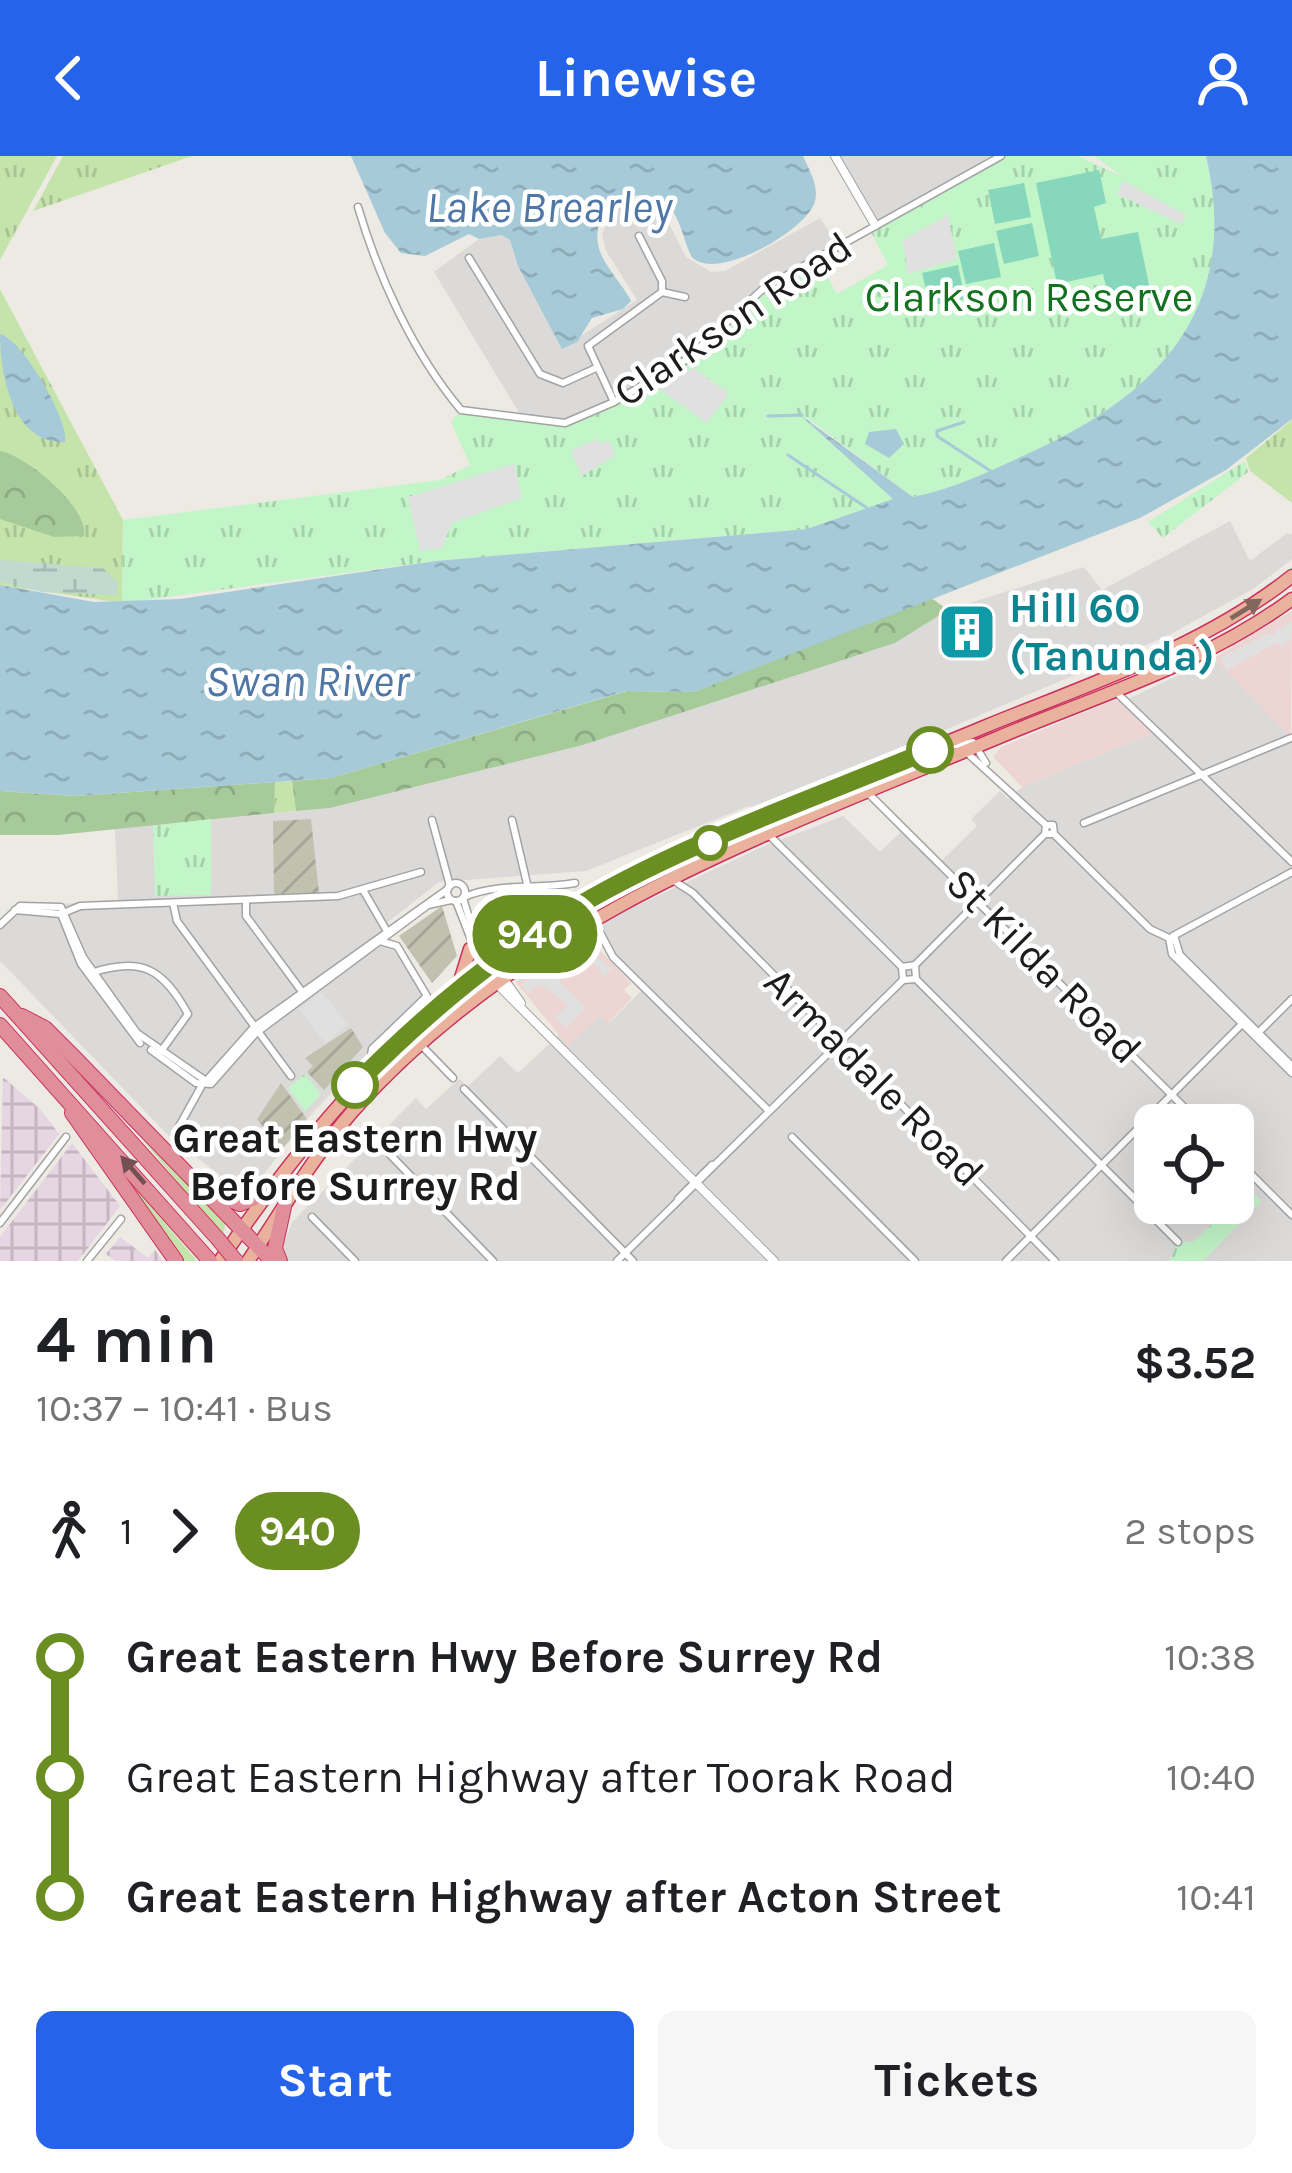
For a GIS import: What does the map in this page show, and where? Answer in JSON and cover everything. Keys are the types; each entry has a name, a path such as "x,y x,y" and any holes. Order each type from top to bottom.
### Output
{"highway":[{"path":"0,1025 212,1259 241,1230 308,1136 368,1071 509,952 614,888 1196,636 1292,576"},
{"path":"248,1261 330,1139 420,1044 575,928 767,833 1227,641 1292,599"},
{"path":"473,931 509,952"},
{"path":"457,992 470,950"},
{"path":"0,996 236,1261"},
{"path":"22,1016 44,1028 276,1261"},
{"path":"58,1087 176,1261"},
{"path":"192,1179 237,1204 264,1194"},
{"path":"276,1261 284,1207"}],"street":[{"path":"835,156 874,225"},
{"name":"Clarkson Road","path":"358,207 375,264 454,402 467,414 565,423 614,402 686,360 764,288 997,157"},
{"path":"614,402 589,353 594,339 637,315 662,292 662,281 639,236"},
{"path":"469,257 540,374 563,383 596,368"},
{"path":"662,292 685,297"},
{"path":"1132,702 1134,681"},
{"path":"1111,691 1132,702 1292,862"},
{"path":"1084,824 1292,738"},
{"path":"937,747 969,741 971,749 1048,832 1150,929 1172,937 1180,956 1292,1070"},
{"path":"884,785 885,806"},
{"name":"St Kilda Road","path":"866,792 1181,1104"},
{"path":"432,820 449,887 488,968"},
{"path":"512,820 528,888"},
{"path":"785,847 786,826"},
{"path":"902,967 915,965 1048,832"},
{"path":"767,833 902,967 903,980"},
{"path":"448,869 461,885"},
{"name":"Armadale Road","path":"686,870 693,893"},
{"path":"0,925 16,910 64,913 80,906 338,896 422,872"},
{"path":"1172,937 1292,872"},
{"name":"Armadale Road","path":"669,878 693,893 1055,1261"},
{"path":"177,1130 202,1083 212,1079 255,1030 449,887 575,883"},
{"path":"461,885 458,899 470,950 774,1261"},
{"path":"304,993 428,905 483,889"},
{"path":"363,890 388,932"},
{"path":"246,901 246,916 304,993"},
{"path":"173,903 177,921 291,1076"},
{"path":"64,913 90,973 135,1039 202,1083"},
{"path":"597,915 595,929 602,943"},
{"path":"575,928 602,943 767,1109"},
{"path":"1172,937 1172,954 1257,1034"},
{"path":"368,1071 372,1049 427,996 397,946 380,941"},
{"path":"915,965 916,979 1178,1242"},
{"path":"90,973 149,967 158,971 188,1014 160,1054"},
{"path":"617,1261 837,1041 903,980 916,979"},
{"path":"1257,1034 1292,1000"},
{"path":"1006,1261 1242,1024"},
{"path":"420,1044 453,1078"},
{"path":"464,1089 633,1261"},
{"path":"0,1223 65,1137"},
{"path":"374,1137 493,1261"},
{"path":"793,1137 915,1261"},
{"path":"1254,1177 1292,1215"},
{"path":"312,1217 355,1261"},
{"path":"87,1261 121,1219"}],"shaded area":[{"path":"835,156 1004,156 875,225"},
{"path":"1123,181 1186,215 1181,224 1117,194"},
{"path":"630,201 662,210 686,257 711,272 725,271 820,218 837,244 751,295 685,359 614,400 565,421 521,416 434,272 479,239 502,235 510,240 562,348 637,300 606,251 602,234 614,207"},
{"path":"948,215 957,259 908,274 903,240"},
{"path":"693,368 729,393 707,423 659,389"},
{"path":"597,439 600,444 608,440 616,455 582,476 571,451"},
{"path":"514,464 522,498 452,523 442,548 420,551 408,497"},
{"path":"1230,521 1250,561 1287,533 1292,534 1292,559 1253,589 1167,636 758,809 749,806 586,871 439,882 388,922 392,948 423,996 307,1119 259,1180 240,1183 222,1177 168,1135 0,961 0,927 18,906 118,901 115,828 330,808 583,745 895,643 948,610 1084,567 1102,590"},
{"path":"1292,611 1291,738 1214,658"},
{"path":"1292,622 1291,639 1282,647 1276,643 1227,670 1220,658 1268,633 1276,635 1275,630"},
{"path":"1214,658 1292,738 1292,1261 286,1261 284,1245 292,1222 416,1098 426,1109 459,1079 468,1086 500,1056 518,1073 559,1035 568,1045 600,1015 609,1023 643,989 587,929 764,846 843,816 880,852 903,830 938,864 977,826 971,819 1000,791 1008,799 1022,787 1156,732 1124,701"},
{"path":"1114,700 1124,701 1158,731 1022,787 993,757 1001,747"},
{"path":"311,819 319,893 274,894 273,821"},
{"path":"442,906 457,956 432,983 399,936"},
{"path":"579,938 594,944 631,983 624,990 632,998 608,1023 600,1016 568,1046 516,982"},
{"path":"582,945 612,969 604,977 588,955 555,976 586,1008 566,1028 555,1017 568,1005 541,984 527,993 522,984"},
{"path":"322,992 348,1025 325,1043 299,1009"},
{"path":"351,1028 363,1047 324,1090 307,1072 313,1066 305,1058"},
{"path":"3,1077 40,1109 59,1134 0,1210"},
{"path":"281,1083 307,1119 281,1150 257,1119"},
{"path":"72,1143 120,1206 78,1261 0,1261 0,1237"},
{"path":"120,1237 148,1258 155,1250 163,1261 115,1261 106,1254"}],"green space":[{"path":"0,156 57,156 0,260"},
{"path":"63,156 192,156 33,211"},
{"name":"Clarkson Reserve","path":"1001,156 1078,156 1123,177 1094,156 1206,156 1214,211 1212,260 1200,303 1179,341 1115,405 1025,456 913,497 802,414 894,499 807,529 436,561 122,603 123,520 440,480 470,465 451,422 461,410 565,424 614,403 675,371 752,297 817,258 837,294 888,265 869,228"},
{"path":"1099,170 1106,203 1094,207 1101,239 1138,232 1152,299 1111,307 1103,274 1057,284 1036,183"},
{"path":"1024,183 1031,217 995,224 988,190"},
{"path":"1032,223 1039,256 1004,264 996,231"},
{"path":"994,243 1001,277 966,284 958,251"},
{"path":"958,265 965,299 930,306 922,273"},
{"path":"0,289 123,520 122,603 0,585"},
{"path":"1292,420 1292,503 1250,471 1246,458"},
{"path":"0,451 25,462 54,484 77,511 84,536 54,537 0,519"},
{"path":"1245,461 1248,472 1163,538 1148,522"},
{"path":"0,560 103,568 117,582 117,595 41,592 0,581"},
{"path":"930,597 948,610 895,643 583,745 330,808 296,811 292,781 331,778 627,691 694,692"},
{"path":"292,781 296,811 274,813 275,782"},
{"path":"275,782 274,813 58,835 0,835 0,791 76,796"},
{"path":"211,819 211,895 155,896 153,826"},
{"path":"305,1074 321,1094 305,1111 288,1088"},
{"path":"141,1138 225,1223 224,1233 218,1230"},
{"path":"109,1157 197,1261 179,1261"},
{"path":"1212,1224 1239,1224 1203,1261 1170,1261 1178,1242 1193,1242"}],"water":[{"name":"Lake Brearley","path":"351,156 803,156 816,195 809,213 780,238 720,263 692,257 676,218 657,199 644,195 620,201 602,218 598,244 631,301 623,309 592,318 577,342 562,349 518,266 510,240 502,235 479,239 469,234 425,256 401,253 385,233"},
{"name":"Swan River","path":"1206,156 1292,156 1292,419 1226,470 1140,518 694,692 626,691 331,778 76,796 0,791 0,585 94,602 180,599 436,561 807,529 893,499 799,414 913,497 956,485 1072,431 1114,405 1150,375 1179,341 1200,302 1212,259 1214,210"},
{"path":"0,334 20,350 42,382 60,417 65,442 47,440 21,419 7,386"},
{"path":"896,429 904,444 889,458 865,444 869,432"}],"waterway":[{"path":"768,416 802,415"},
{"path":"964,422 937,431 937,436 992,472"},
{"path":"788,455 867,508"}],"bus line":[{"name":"940","path":"355,1085 457,992 561,916 695,850 930,750"}],"place":[{"name":"Hill 60 (Tanunda)","path":"967,632"},
{"name":"Great Eastern Hwy Before Surrey Rd","path":"355,1085"}]}
